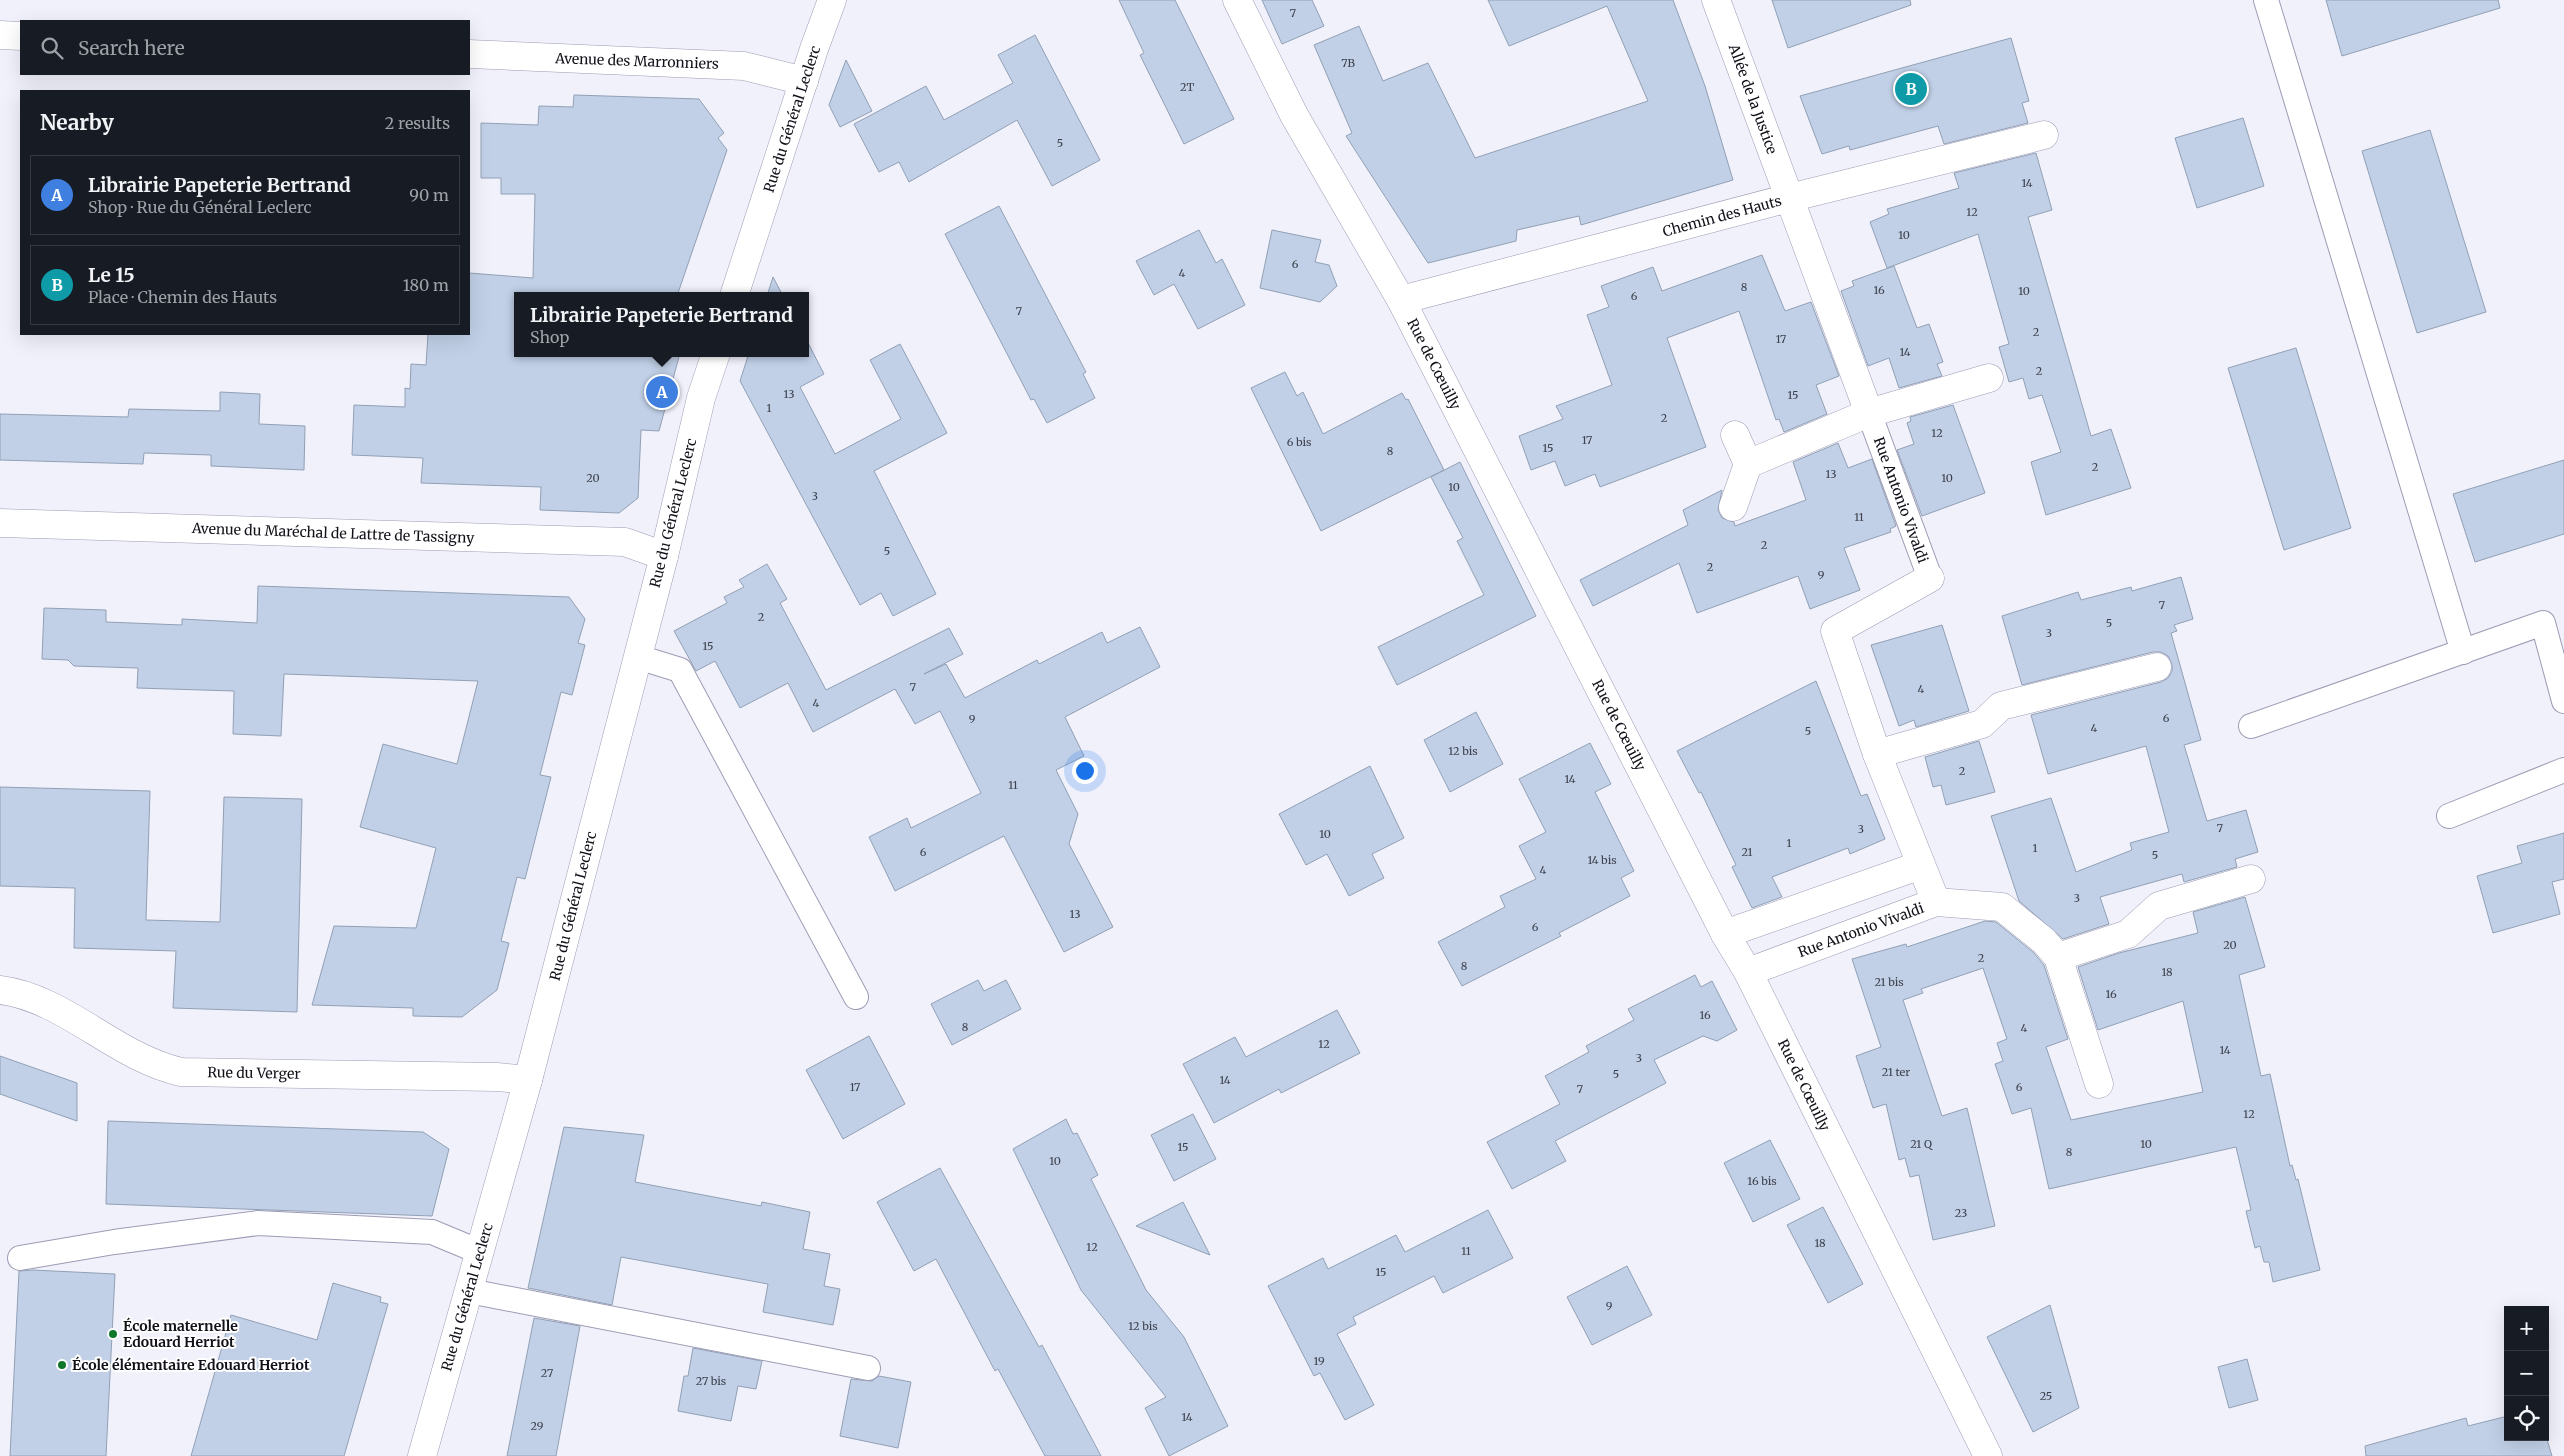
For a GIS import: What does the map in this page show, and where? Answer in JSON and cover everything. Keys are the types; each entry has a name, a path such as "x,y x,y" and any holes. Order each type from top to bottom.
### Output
{"street":[{"name":"Rue du Général Leclerc","path":"735,292 832,0"},
{"name":"Rue de Cœuilly","path":"1237,0 1294,115 1401,300 1726,934 1748,972 1988,1456"},
{"name":"Allée de la Justice","path":"1716,0 1789,198"},
{"path":"0,35 20,36"},
{"name":"Avenue des Marronniers","path":"470,54 744,66 804,81"},
{"name":"Chemin des Hauts","path":"1401,300 1789,198 2044,135"},
{"name":"Rue Antonio Vivaldi","path":"1789,198 1869,412"},
{"name":"Rue du Général Leclerc","path":"422,1456 528,1080 664,556 701,398 715,357"},
{"path":"1748,464 1869,412 1989,378"},
{"path":"1732,507 1748,464 1735,435"},
{"name":"Avenue du Maréchal de Lattre de Tassigny","path":"0,523 625,542 664,556"},
{"name":"Rue Antonio Vivaldi","path":"1748,972 1936,902 1878,754 1836,631 1930,578"},
{"path":"1878,754 1982,724 2001,706 2157,667"},
{"path":"1726,934 1921,865"},
{"path":"2058,957 2128,934 2159,906 2251,879"},
{"path":"1936,902 2002,907 2044,941 2058,957 2099,1084"},
{"name":"Rue du Verger","path":"0,990 36,998 140,1059 158,1067 181,1072 497,1077 528,1080"}],"lane":[{"path":"2266,0 2462,652"},
{"name":"Rue Antonio Vivaldi","path":"1869,412 1930,578"},
{"path":"2251,726 2542,623 2564,701"},
{"path":"638,657 680,670 856,997"},
{"path":"2449,816 2564,770"},
{"path":"20,1258 114,1242 258,1223 432,1232 480,1252"},
{"path":"469,1291 868,1368"}],"building":[{"path":"1119,0 1175,0 1234,119 1184,144 1140,55 1144,53"},
{"path":"1262,0 1312,0 1324,26 1282,44"},
{"path":"1488,0 1673,0 1705,86 1733,180 1581,225 1579,216 1517,230 1516,241 1428,263 1346,136 1352,133 1314,45 1359,26 1383,81 1428,63 1475,158 1648,101 1607,6 1509,46"},
{"path":"1772,0 1910,0 1911,5 1788,48"},
{"path":"2326,0 2498,0 2500,8 2342,56"},
{"path":"1035,35 1100,160 1052,186 1017,120 909,182 899,162 879,172 854,124 926,86 944,120 1013,83 998,55"},
{"path":"2011,38 2029,101 2022,103 2028,123 1944,144 1938,126 1850,150 1849,146 1822,154 1800,96"},
{"path":"846,60 872,111 840,127 829,105"},
{"path":"574,95 699,99 724,133 718,138 727,150 678,292 514,292 514,357 679,357 659,431 641,430 638,498 619,513 540,510 541,487 421,483 423,458 352,455 354,405 405,407 405,388 410,389 411,364 426,365 428,335 470,335 470,273 533,278 535,194 501,194 501,178 481,178 481,123 538,125 539,106 573,107"},
{"path":"2243,118 2264,186 2197,208 2175,138"},
{"path":"2430,130 2486,312 2417,333 2362,151"},
{"path":"2036,153 2052,210 2028,217 2091,436 2111,429 2131,488 2046,515 2031,462 2061,452 2042,395 2029,399 2023,378 2009,382 1999,347 2009,344 1978,234 1887,268 1870,222 1889,214 1887,209 1959,188 1954,173"},
{"path":"999,206 1086,372 1083,374 1095,398 1047,423 1034,399 1031,400 945,234"},
{"path":"1199,230 1216,263 1222,259 1245,305 1198,329 1174,284 1154,295 1136,261"},
{"path":"1272,230 1321,240 1315,262 1329,265 1337,286 1320,302 1260,288"},
{"path":"1762,255 1785,311 1811,302 1839,376 1816,385 1827,414 1784,432 1779,419 1776,420 1739,311 1667,338 1706,447 1600,487 1595,474 1565,486 1555,461 1531,470 1519,436 1563,419 1556,406 1612,385 1587,315 1609,307 1601,286 1653,267 1662,291"},
{"path":"1894,266 1917,328 1929,324 1943,362 1937,364 1942,376 1899,388 1889,358 1868,366 1841,291 1854,286 1852,281"},
{"path":"773,277 781,292 768,292"},
{"path":"900,344 947,433 874,471 936,594 893,616 881,593 860,605 740,381 748,357 809,357 809,345 824,374 800,387 835,454 901,419 870,360"},
{"path":"2296,348 2351,528 2284,550 2228,368"},
{"path":"1285,372 1297,396 1303,392 1323,434 1402,393 1406,400 1408,399 1444,470 1321,531 1251,388"},
{"path":"220,392 260,394 259,424 305,426 304,470 211,466 211,455 144,453 143,464 0,460 0,414 128,417 129,409 220,411"},
{"path":"1953,405 1985,493 1922,516 1897,450 1914,444 1907,423 1911,421 1910,417"},
{"path":"1838,443 1848,468 1872,459 1896,526 1890,529 1891,532 1844,548 1860,590 1810,609 1798,576 1697,613 1679,563 1593,606 1580,580 1688,525 1683,510 1722,490 1718,510 1722,518 1734,522 1735,526 1806,500 1793,462"},
{"path":"2564,460 2564,534 2475,562 2453,494"},
{"path":"1460,462 1536,616 1397,685 1378,647 1484,595 1457,541 1463,538 1431,477"},
{"path":"767,564 787,599 780,603 826,690 949,628 963,654 924,674 946,664 965,698 1037,660 1039,664 1102,632 1107,643 1140,627 1160,667 1065,717 1084,756 1056,770 1078,814 1069,844 1113,927 1064,952 1004,836 895,891 869,837 907,818 911,828 981,793 940,711 915,724 895,689 813,732 788,683 740,708 715,661 696,671 674,631 727,603 724,597 744,587 739,580"},
{"path":"2181,577 2193,619 2174,625 2177,631 2171,633 2201,740 2184,745 2207,821 2246,810 2258,852 2235,859 2237,867 2184,882 2182,874 2100,897 2109,924 2063,939 2019,901 1991,816 2051,798 2076,872 2132,850 2130,843 2169,832 2146,746 2048,774 2031,715 2161,682 2168,678 2172,671 2172,664 2168,656 2161,652 2153,652 2022,685 2002,616 2078,592 2081,600 2131,587 2132,591"},
{"path":"258,586 569,597 585,619 578,643 585,645 572,695 561,692 540,775 551,777 525,879 517,877 501,941 509,943 497,990 462,1017 413,1016 413,1008 312,1005 334,926 416,928 436,848 360,827 383,744 457,764 478,681 284,674 281,736 233,734 234,691 137,688 138,668 74,666 68,660 42,659 44,608 106,610 106,622 182,625 182,619 257,623"},
{"path":"1942,625 1969,711 1916,727 1914,720 1899,726 1871,645"},
{"path":"1816,681 1861,796 1867,794 1885,839 1850,854 1848,848 1772,877 1782,897 1752,908 1732,867 1736,865 1701,792 1699,793 1677,751"},
{"path":"1476,712 1503,764 1450,792 1424,740"},
{"path":"1979,741 1995,792 1946,805 1941,785 1933,787 1925,757"},
{"path":"1590,743 1611,784 1595,792 1634,871 1621,878 1630,896 1559,933 1561,936 1462,986 1438,942 1505,907 1500,896 1536,879 1519,846 1546,832 1519,779"},
{"path":"1370,766 1404,838 1372,854 1384,878 1349,896 1327,854 1306,865 1279,814"},
{"path":"0,787 150,791 146,920 220,922 224,797 302,799 297,1012 173,1008 176,951 74,948 75,888 0,886"},
{"path":"2564,833 2564,879 2552,882 2560,914 2493,933 2477,876 2522,863 2517,846"},
{"path":"2245,897 2265,967 2239,975 2261,1076 2270,1074 2290,1166 2292,1165 2296,1180 2298,1179 2320,1270 2273,1282 2269,1262 2264,1262 2260,1246 2255,1248 2246,1211 2251,1210 2236,1147 2049,1189 2031,1108 2012,1114 1995,1064 2003,1061 1997,1043 2007,1039 1983,968 1921,989 1923,993 1903,1000 1942,1116 1967,1108 1995,1226 1933,1240 1919,1175 1910,1177 1905,1158 1899,1160 1886,1104 1873,1108 1856,1056 1881,1047 1852,959 1906,944 1907,947 1985,921 1996,922 2033,952 2044,965 2068,1039 2046,1047 2071,1120 2203,1092 2183,1001 2098,1030 2078,967 2119,953 2198,933 2193,912"},
{"path":"1695,975 1701,987 1712,981 1737,1030 1717,1041 1703,1036 1654,1060 1666,1083 1555,1141 1566,1161 1512,1189 1487,1142 1560,1104 1545,1076 1589,1052 1586,1046 1634,1020 1628,1009"},
{"path":"978,980 984,991 1006,980 1021,1009 952,1045 931,1004"},
{"path":"1337,1010 1360,1053 1281,1093 1279,1089 1214,1123 1183,1064 1235,1037 1246,1057"},
{"path":"869,1036 905,1104 843,1139 806,1070"},
{"path":"0,1056 77,1083 77,1121 0,1094"},
{"path":"1193,1114 1216,1159 1174,1181 1151,1135"},
{"path":"1066,1119 1073,1134 1077,1133 1098,1175 1091,1179 1146,1290 1184,1337 1228,1426 1169,1456 1145,1408 1166,1397 1081,1290 1013,1149"},
{"path":"108,1121 423,1132 449,1149 432,1216 106,1204"},
{"path":"564,1127 644,1135 635,1182 761,1206 762,1202 810,1212 803,1249 830,1254 824,1286 840,1289 833,1325 763,1312 768,1284 621,1257 612,1305 528,1288"},
{"path":"1770,1140 1800,1199 1753,1222 1724,1163"},
{"path":"940,1168 1039,1347 1042,1345 1101,1456 1045,1456 998,1369 995,1371 936,1259 914,1271 877,1202"},
{"path":"1183,1202 1210,1255 1136,1226"},
{"path":"1823,1207 1863,1284 1828,1303 1787,1225"},
{"path":"1488,1210 1513,1258 1443,1293 1434,1276 1353,1317 1356,1324 1337,1334 1374,1405 1345,1420 1320,1373 1314,1376 1268,1286 1323,1258 1328,1269 1396,1235 1405,1252"},
{"path":"1627,1266 1652,1315 1592,1345 1567,1297"},
{"name":"École élémentaire Edouard Herriot","path":"19,1271 115,1274 106,1456 10,1456"},
{"path":"333,1283 381,1297 380,1302 388,1304 344,1456 191,1456 231,1315 317,1340"},
{"path":"2050,1305 2079,1408 2033,1432 1987,1337"},
{"path":"534,1318 580,1326 556,1456 507,1456"},
{"path":"693,1348 762,1361 756,1389 738,1386 731,1421 678,1411 684,1376 688,1376"},
{"path":"2247,1359 2258,1400 2229,1408 2218,1367"},
{"path":"879,1376 911,1382 898,1448 840,1436 851,1379 872,1381"},
{"path":"2504,1417 2504,1441 2547,1441 2552,1456 2366,1456 2365,1446 2466,1418 2468,1426"}],"place":[{"name":"Le 15","path":"1911,89"},
{"name":"Librairie Papeterie Bertrand","path":"662,392"},
{"name":"École maternelle Edouard Herriot","path":"113,1334"},
{"name":"École élémentaire Edouard Herriot","path":"62,1365"}]}
